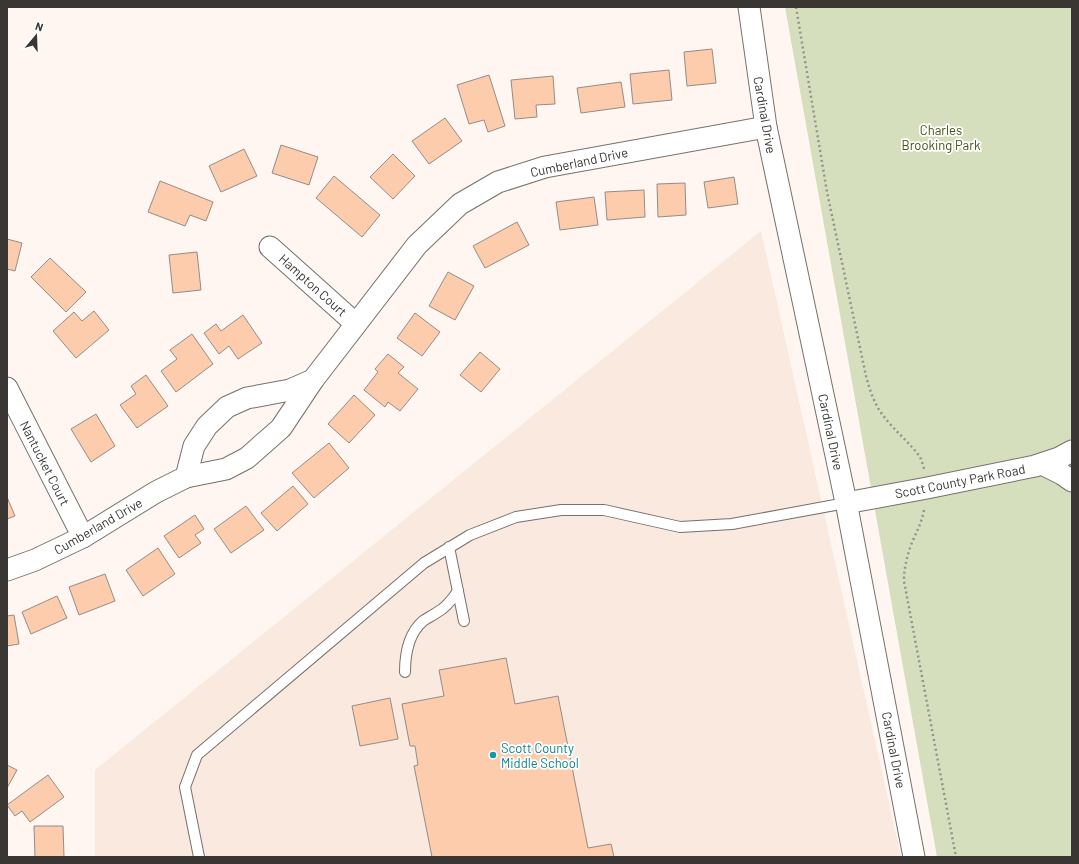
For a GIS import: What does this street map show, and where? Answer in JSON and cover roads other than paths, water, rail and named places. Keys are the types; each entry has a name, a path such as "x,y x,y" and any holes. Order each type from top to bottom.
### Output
{"street":[{"name":"Cardinal Drive","path":"749,7 766,127 846,503 914,857"},
{"name":"Cumberland Drive","path":"7,570 35,560 83,537 156,492 186,477 226,469 247,458 281,428 313,380 417,245 460,204 498,182 545,167 766,127"},
{"name":"Hampton Court","path":"270,247 356,324"},
{"name":"Cumberland Drive","path":"186,477 194,446 207,426 227,407 247,398 290,390 313,380"},
{"name":"Nantucket Court","path":"7,388 83,537"},
{"name":"Scott County Park Road","path":"846,503 1042,464 1059,458 1072,451"},
{"path":"1042,464 1072,481"}],"lane":[{"path":"199,857 185,787 197,755 424,563 470,535 516,517 561,510 604,510 680,527 732,524 846,503"},
{"path":"449,547 464,621"},
{"path":"405,672 406,651 412,637 422,622 452,601 458,591"}],"place":[{"name":"Scott County Middle School","path":"493,755"}],"park label":[{"name":"Charles Brooking Park","path":"941,138"}]}
